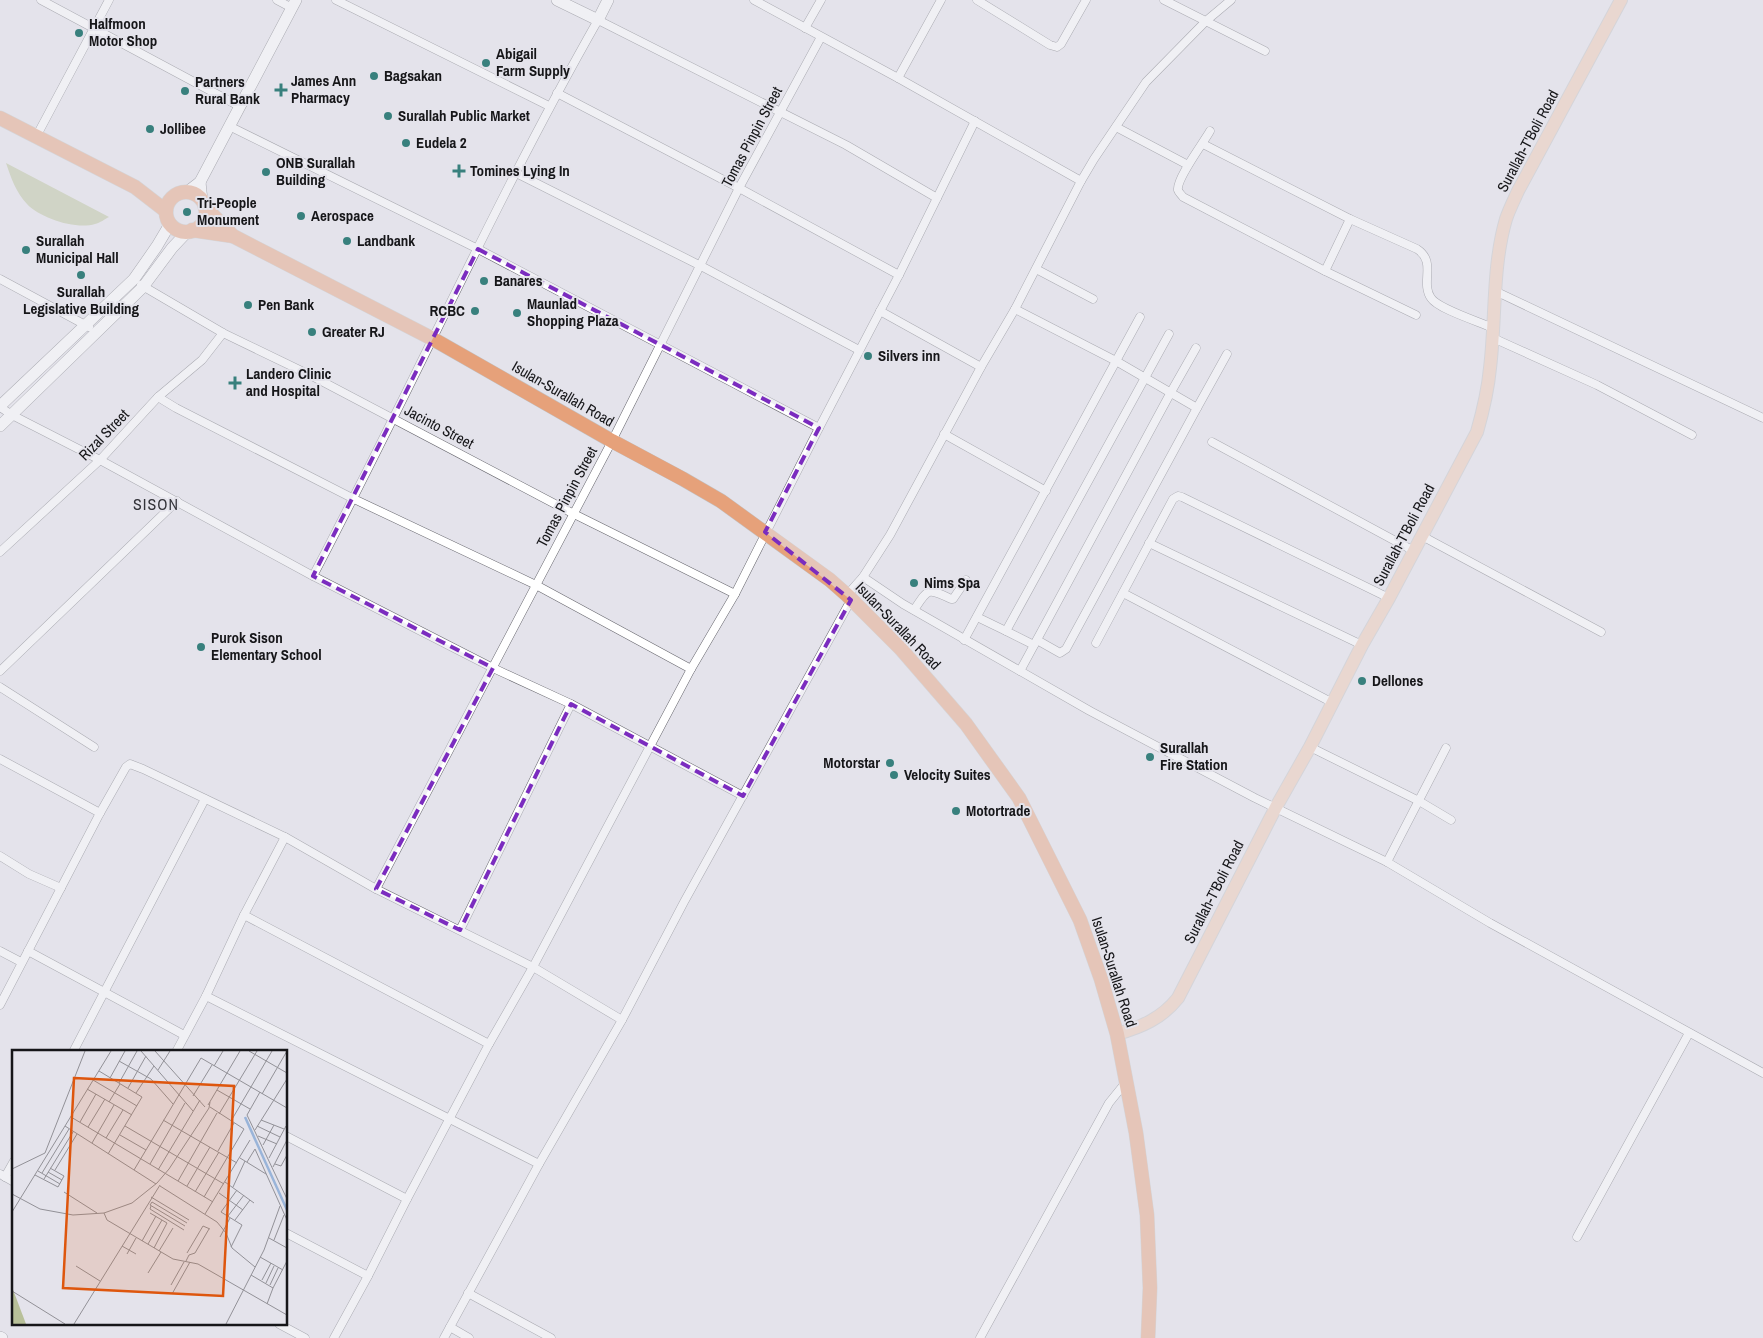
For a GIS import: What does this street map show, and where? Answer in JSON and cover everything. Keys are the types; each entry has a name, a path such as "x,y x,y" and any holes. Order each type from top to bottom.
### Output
{"highway":[{"path":"0,118 140,190 181,231 190,231 201,224 204,218 204,204 193,193 140,190"},
{"path":"168,217 167,205 181,193"},
{"name":"Isulan-Surallah Road","path":"204,204 232,236"},
{"name":"Isulan-Surallah Road","path":"190,231 232,236 433,339 721,501 830,580 849,597 900,649 966,724 1019,798 1080,920 1101,979 1117,1034 1127,1081 1147,1215 1150,1288 1148,1338"}],"main road":[{"name":"Surallah-T'Boli Road","path":"1117,1034 1158,1018 1178,998 1276,807 1310,747 1362,645 1477,432 1485,404 1490,369 1495,291 1500,248 1507,218 1518,191 1621,0"}],"street":[{"path":"41,0 239,106"},
{"path":"36,137 109,0"},
{"path":"181,193 200,182 294,4 277,0"},
{"path":"336,0 549,106"},
{"path":"556,0 846,145 937,198"},
{"path":"314,576 549,106 608,0"},
{"path":"754,0 976,121 1081,181"},
{"path":"805,28 821,0"},
{"path":"898,78 942,0"},
{"path":"977,0 1050,45 1057,47 1061,44 1086,0"},
{"path":"1164,0 1265,51"},
{"path":"444,1338 539,1164 622,1020 849,597 890,535 981,367 1015,309 1081,181 1146,82 1206,21 1231,0"},
{"name":"Tomas Pinpin Street","path":"376,889 574,514 740,188 821,37"},
{"path":"557,93 740,188 899,275"},
{"path":"334,1338 448,1120 692,669 735,594 976,121"},
{"path":"229,126 478,249 818,428"},
{"path":"1116,127 1188,165"},
{"path":"1210,131 1188,165 1179,185 1179,191 1183,196 1325,271 1416,315"},
{"path":"1203,144 1350,219 1422,252 1427,260 1428,294 1433,301 1692,435"},
{"path":"516,174 701,266 859,350"},
{"path":"200,182 204,204"},
{"path":"168,217 157,246 134,279 0,406 12,415 100,460 314,576 493,668 571,704 651,745 743,796"},
{"path":"1325,271 1350,219"},
{"path":"0,426 143,287 172,248 190,231"},
{"path":"1036,269 1093,299"},
{"name":"Jacinto Street","path":"134,279 143,287 223,332 393,418 574,514 735,594"},
{"path":"0,280 87,325 96,333"},
{"path":"1495,291 1763,418"},
{"path":"1015,309 1116,361 1196,408"},
{"path":"880,311 981,367"},
{"path":"964,640 1140,317"},
{"name":"Rizal Street","path":"0,552 100,460 158,397 202,360 223,332"},
{"path":"1006,631 1169,334"},
{"path":"1020,672 1196,348"},
{"path":"977,617 1006,631 1060,652 1066,649 1227,354"},
{"path":"158,397 354,499 536,585 692,669"},
{"path":"944,434 1046,491"},
{"path":"1212,442 1414,551"},
{"path":"1096,643 1174,499 1179,496 1389,598"},
{"path":"0,672 176,501"},
{"path":"1422,536 1601,632"},
{"path":"1150,543 1362,645"},
{"path":"863,577 964,640 1090,711 1255,798 1387,862 1490,923 1763,1073"},
{"path":"914,610 924,594 928,592 934,591 951,600 953,599 966,580"},
{"path":"1123,593 1333,703"},
{"path":"0,687 94,747"},
{"path":"460,930 571,704"},
{"path":"1310,747 1420,801 1451,820"},
{"path":"1387,862 1446,748"},
{"path":"0,758 100,813"},
{"path":"0,1005 100,813 126,767 130,764 143,768 285,837 376,889 533,966 622,1020"},
{"path":"74,1050 205,799"},
{"path":"177,1050 285,837"},
{"path":"0,856 29,874 61,888"},
{"path":"244,915 489,1044"},
{"path":"0,951 21,962"},
{"path":"28,951 184,1035"},
{"path":"206,996 448,1120 539,1164"},
{"path":"1578,1237 1689,1033"},
{"path":"980,1338 1108,1103 1127,1081"},
{"path":"288,1137 406,1199"},
{"path":"2,1176 12,1164"},
{"path":"288,1234 368,1276"},
{"path":"468,1293 551,1338"},
{"path":"283,1326 305,1338"},
{"path":"450,1327 469,1338"}],"highlighted area":[{"path":"478,249 819,428 765,532 851,600 743,796 571,704 460,930 376,889 493,668 313,576"}],"green space":[{"path":"6,163 109,217 97,223 78,225 59,222 40,214 27,204 20,195"}],"place":[{"name":"Halfmoon Motor Shop","path":"79,33"},
{"name":"Abigail Farm Supply","path":"486,63"},
{"name":"Bagsakan","path":"374,76"},
{"name":"James Ann Pharmacy","path":"281,90"},
{"name":"Partners Rural Bank","path":"185,91"},
{"name":"Surallah Public Market","path":"388,116"},
{"name":"Jollibee","path":"150,129"},
{"name":"Eudela 2","path":"406,143"},
{"name":"Tomines Lying In","path":"459,171"},
{"name":"ONB Surallah Building","path":"266,172"},
{"name":"Tri-People Monument","path":"187,212"},
{"name":"Aerospace","path":"301,216"},
{"name":"Landbank","path":"347,241"},
{"name":"Surallah Municipal Hall","path":"26,250"},
{"name":"Surallah Legislative Building","path":"81,275"},
{"name":"Banares","path":"484,281"},
{"name":"Pen Bank","path":"248,305"},
{"name":"RCBC","path":"475,311"},
{"name":"Maunlad Shopping Plaza","path":"517,313"},
{"name":"Greater RJ","path":"312,332"},
{"name":"Silvers inn","path":"868,356"},
{"name":"Landero Clinic and Hospital","path":"235,383"},
{"name":"Nims Spa","path":"914,583"},
{"name":"Purok Sison Elementary School","path":"201,647"},
{"name":"Dellones","path":"1362,681"},
{"name":"Surallah Fire Station","path":"1150,757"},
{"name":"Motorstar","path":"890,763"},
{"name":"Velocity Suites","path":"894,775"},
{"name":"Motortrade","path":"956,811"}],"district":[{"name":"SISON","path":"156,504"}]}
